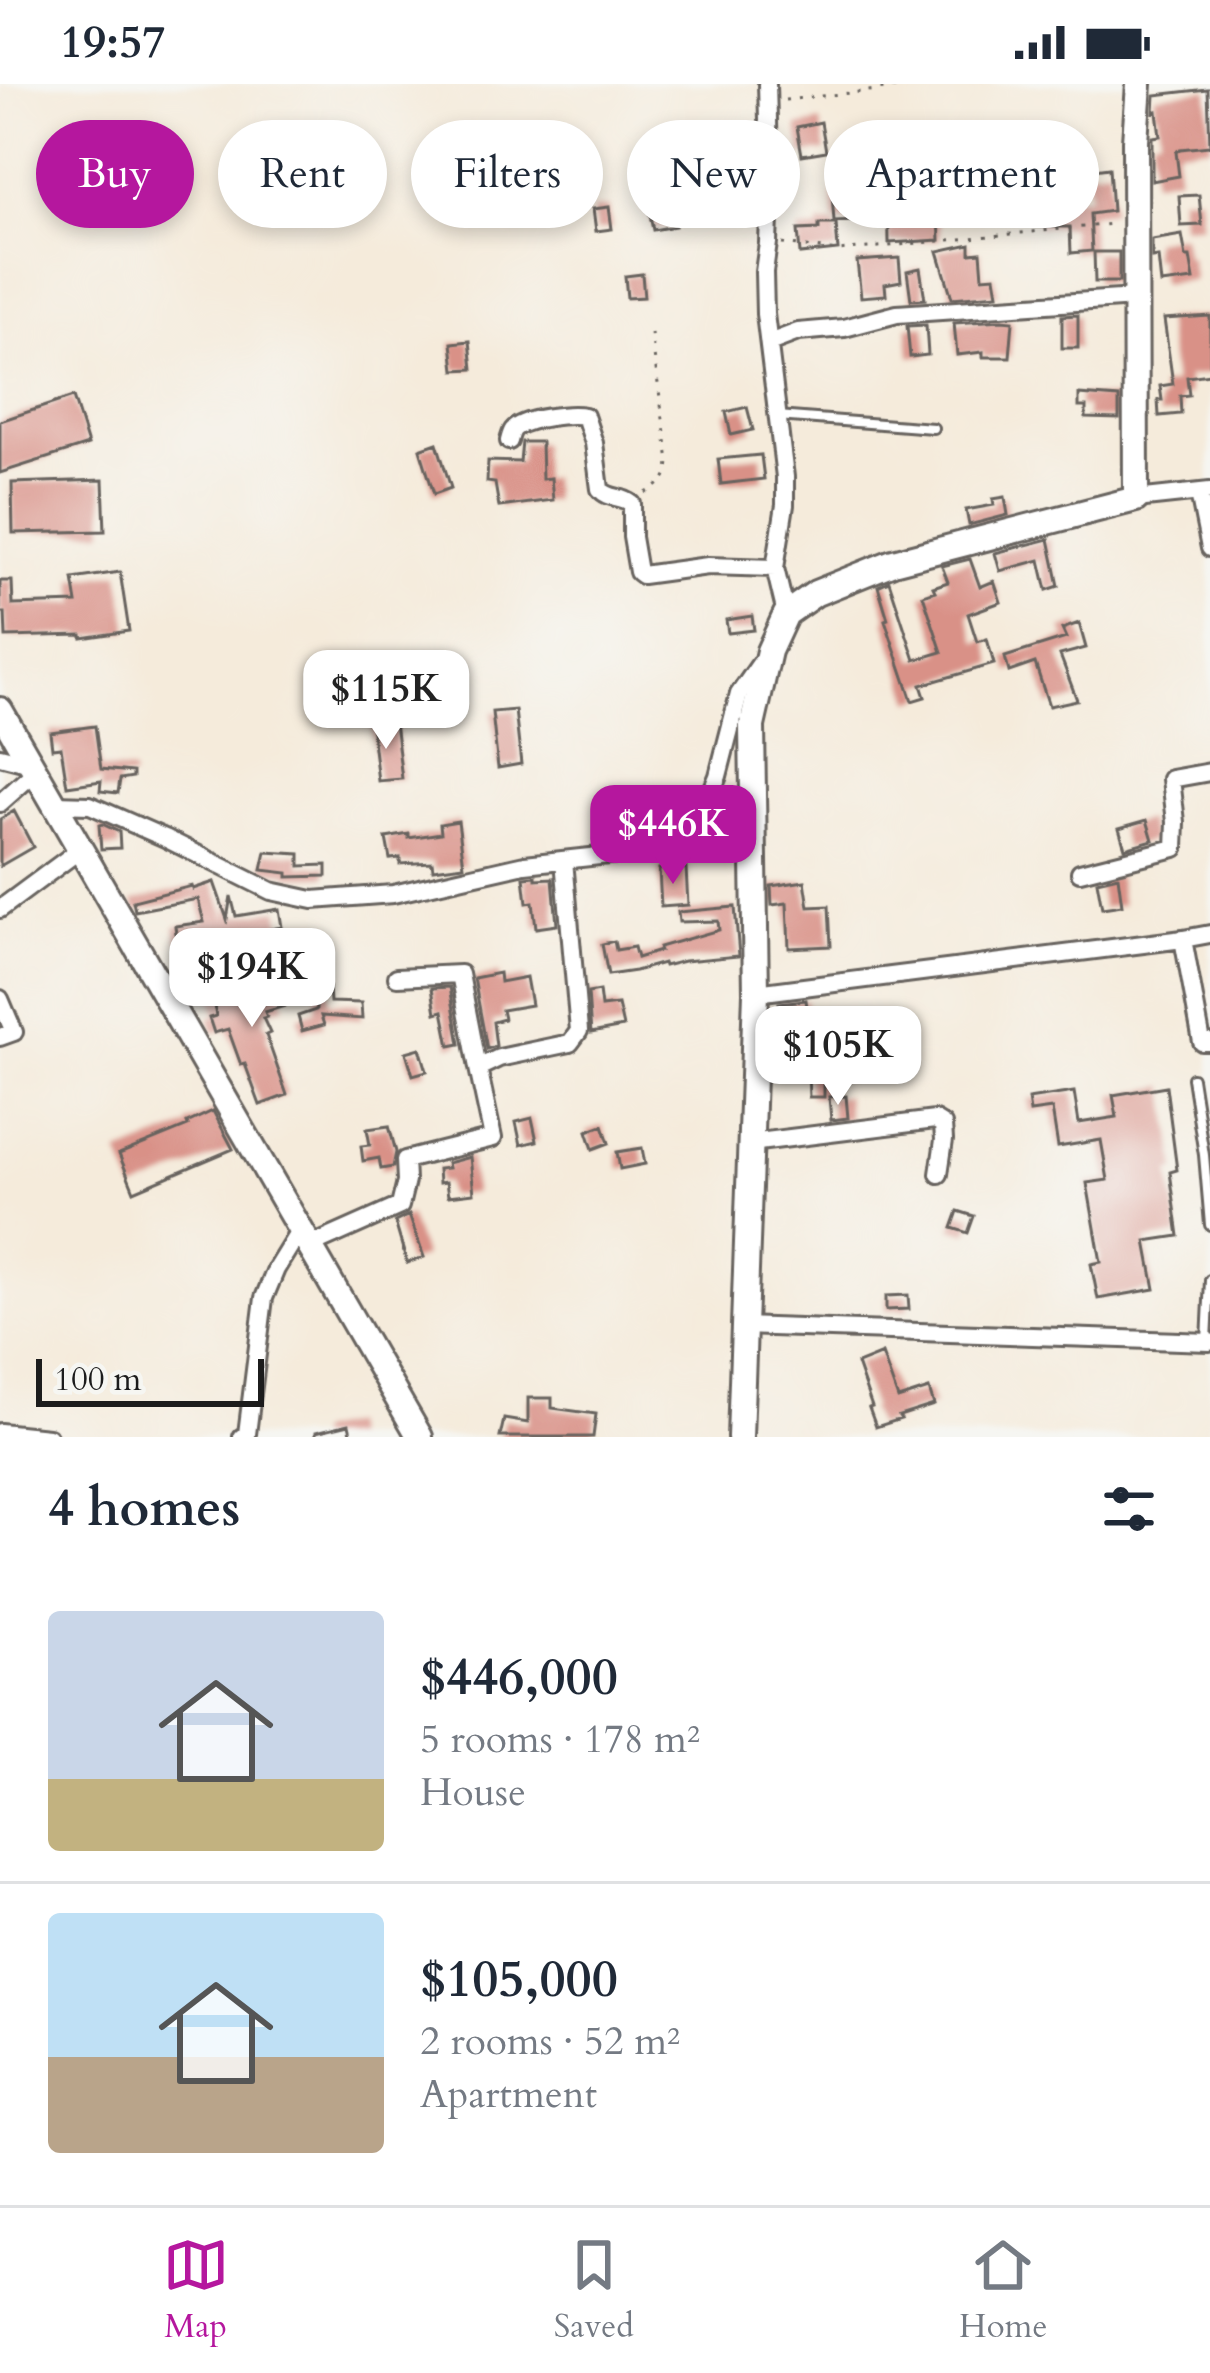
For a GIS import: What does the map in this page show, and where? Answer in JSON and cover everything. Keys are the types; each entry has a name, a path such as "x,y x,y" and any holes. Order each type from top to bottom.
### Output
{"main road":[{"path":"740,1437 756,994 752,726 769,651 786,614 816,593 893,562 1136,499 1139,84"},
{"path":"0,710 420,1437"}],"street":[{"path":"768,228 765,314 785,505 775,568 786,614"},
{"path":"769,343 798,332 844,328 897,314 1135,298"},
{"path":"509,441 513,430 524,422 574,413 585,416 600,490 632,504 632,537 641,575 708,566 775,568"},
{"path":"1136,499 1205,492 1210,548"},
{"path":"55,804 90,805 272,891 313,900 393,894 525,864 618,854 669,839 703,812 718,776 739,694 769,651"},
{"path":"0,756 33,768 0,803"},
{"path":"1080,872 1175,848 1171,779 1210,772"},
{"path":"703,812 753,862"},
{"path":"0,909 79,847"},
{"path":"478,1068 499,1058 570,1043 579,1030 563,860"},
{"path":"756,994 1210,934"},
{"path":"1183,939 1202,1042 1210,1042"},
{"path":"242,1437 247,1434 264,1298 276,1270 305,1238 400,1206 405,1160 493,1138 460,974 397,977"},
{"path":"0,999 14,1032 0,1037"},
{"path":"750,1143 934,1120 943,1125 939,1174"},
{"path":"744,1326 1209,1342"},
{"path":"0,1432 48,1437"}],"lane":[{"path":"776,416 933,428"},
{"path":"1192,1078 1210,1225"},
{"path":"1209,1342 1210,1280"}],"path":[{"path":"766,93 932,84"},
{"path":"768,243 838,251 1137,222"},
{"path":"632,504 664,482 670,461 651,334"},
{"path":"148,967 196,964 314,970"}],"building":[{"path":"1208,89 1210,146 1180,149 1176,152 1179,176 1152,181 1152,137 1160,136 1155,95"},
{"path":"821,122 824,151 802,155 800,126"},
{"path":"1109,168 1112,211 1099,213 1099,169"},
{"path":"1199,195 1202,225 1181,226 1179,196"},
{"path":"609,207 612,229 596,231 603,228 603,208"},
{"path":"819,224 836,228 838,250 800,254 798,230 819,229"},
{"path":"889,228 940,228 940,240 889,243"},
{"path":"1070,228 1091,228 1092,251 1071,253"},
{"path":"1182,235 1194,280 1161,284 1158,257 1152,258 1152,240"},
{"path":"970,244 970,253 981,252 983,277 995,276 998,294 952,298 938,251"},
{"path":"1094,252 1119,252 1119,282 1095,282"},
{"path":"899,258 901,281 885,284 886,295 861,297 857,261"},
{"path":"920,268 925,299 911,300 907,271"},
{"path":"642,274 644,297 627,298 625,276"},
{"path":"1078,315 1078,348 1062,348 1062,316"},
{"path":"1210,316 1210,374 1187,377 1189,395 1180,396 1181,414 1159,416 1160,386 1173,384 1164,319"},
{"path":"1013,321 1010,357 983,357 983,352 957,355 954,323"},
{"path":"926,325 928,355 910,357 907,326"},
{"path":"470,341 473,369 455,370 452,343"},
{"path":"1079,395 1119,398 1119,419 1086,418"},
{"path":"73,397 88,445 0,473 0,421"},
{"path":"747,407 753,430 731,435 726,412"},
{"path":"522,442 541,442 542,479 551,478 553,500 499,507 495,483 487,482 488,461 520,462"},
{"path":"437,443 451,488 434,494 420,449"},
{"path":"761,455 764,479 721,484 718,459"},
{"path":"103,480 105,531 13,533 12,483"},
{"path":"1005,497 1008,515 969,525 966,510 994,505 993,499"},
{"path":"1049,539 1059,586 1047,590 1040,560 1000,571 995,553"},
{"path":"970,559 980,587 994,581 1001,602 968,614 977,642 987,639 994,664 921,685 925,697 912,701 878,586 889,581 915,660 942,652 923,595 948,582 942,566"},
{"path":"120,572 129,631 82,638 6,637 0,581 12,581 13,605 77,603 73,579"},
{"path":"752,616 754,630 728,633 726,620"},
{"path":"1079,623 1086,648 1060,655 1077,700 1049,706 1035,663 1009,672 1005,657 1066,638 1062,629"},
{"path":"515,710 521,764 498,768 492,712"},
{"path":"395,722 402,779 378,781 371,724"},
{"path":"95,726 101,769 133,772 133,777 120,779 118,793 100,791 101,781 67,786 61,747 52,748 50,732"},
{"path":"14,811 33,847 0,866 0,819"},
{"path":"1147,820 1153,840 1125,848 1119,828"},
{"path":"458,821 464,865 433,869 432,862 400,864 400,858 390,859 386,838 441,833 440,824"},
{"path":"102,824 119,832 120,848 101,849"},
{"path":"266,852 300,854 300,866 327,865 327,876 288,877 288,873 262,870"},
{"path":"686,868 688,905 661,907 659,869"},
{"path":"1118,876 1122,905 1102,908 1097,881"},
{"path":"524,877 553,878 557,925 536,928"},
{"path":"805,881 809,907 829,906 831,946 789,948 787,903 772,905 771,886"},
{"path":"214,882 227,919 231,896 236,916 279,909 282,927 177,941 175,926 204,922 198,899 135,911 133,901"},
{"path":"735,907 739,956 663,963 608,975 602,944 614,941 616,950 634,947 637,958 719,930 718,921 679,922 678,912"},
{"path":"499,973 500,982 526,977 531,1005 502,1010 504,1019 493,1022 496,1046 487,1049 474,978"},
{"path":"277,975 285,1006 265,1012 263,1018 287,1095 260,1105 228,1029 214,1033 209,1018 216,1016 211,988"},
{"path":"317,987 329,987 330,1002 361,1003 362,1019 321,1016 324,1025 302,1031 298,1016 316,1010"},
{"path":"450,987 460,1044 450,1046 443,1011 436,1013 432,988"},
{"path":"599,991 601,1007 618,1005 623,1027 591,1033 588,993"},
{"path":"806,1000 808,1014 782,1018 779,1003"},
{"path":"420,1048 427,1071 413,1075 406,1052"},
{"path":"824,1073 824,1097 809,1097 808,1074"},
{"path":"1166,1086 1177,1170 1170,1172 1179,1236 1146,1241 1155,1289 1098,1299 1091,1264 1101,1262 1087,1183 1108,1180 1101,1140 1058,1147 1052,1109 1030,1112 1028,1099 1074,1092 1079,1123 1117,1117 1113,1095"},
{"path":"846,1096 848,1118 831,1120 829,1097"},
{"path":"213,1111 233,1149 134,1191 119,1154"},
{"path":"532,1118 537,1141 521,1145 516,1122"},
{"path":"603,1125 609,1143 593,1149 587,1131"},
{"path":"389,1126 396,1152 393,1167 381,1169 379,1158 363,1161 361,1146 370,1145 367,1129"},
{"path":"642,1148 645,1164 620,1169 617,1152"},
{"path":"470,1157 474,1193 448,1196 446,1182 439,1183 438,1169"},
{"path":"958,1211 974,1216 968,1233 952,1228"},
{"path":"409,1215 424,1257 407,1263 395,1222"},
{"path":"908,1295 909,1309 886,1310 886,1296"},
{"path":"882,1354 898,1399 929,1389 934,1405 876,1427 857,1364"},
{"path":"528,1398 552,1398 552,1408 596,1414 593,1437 500,1437 504,1419 528,1423"},
{"path":"349,1424 352,1437 316,1437 316,1432"}]}
